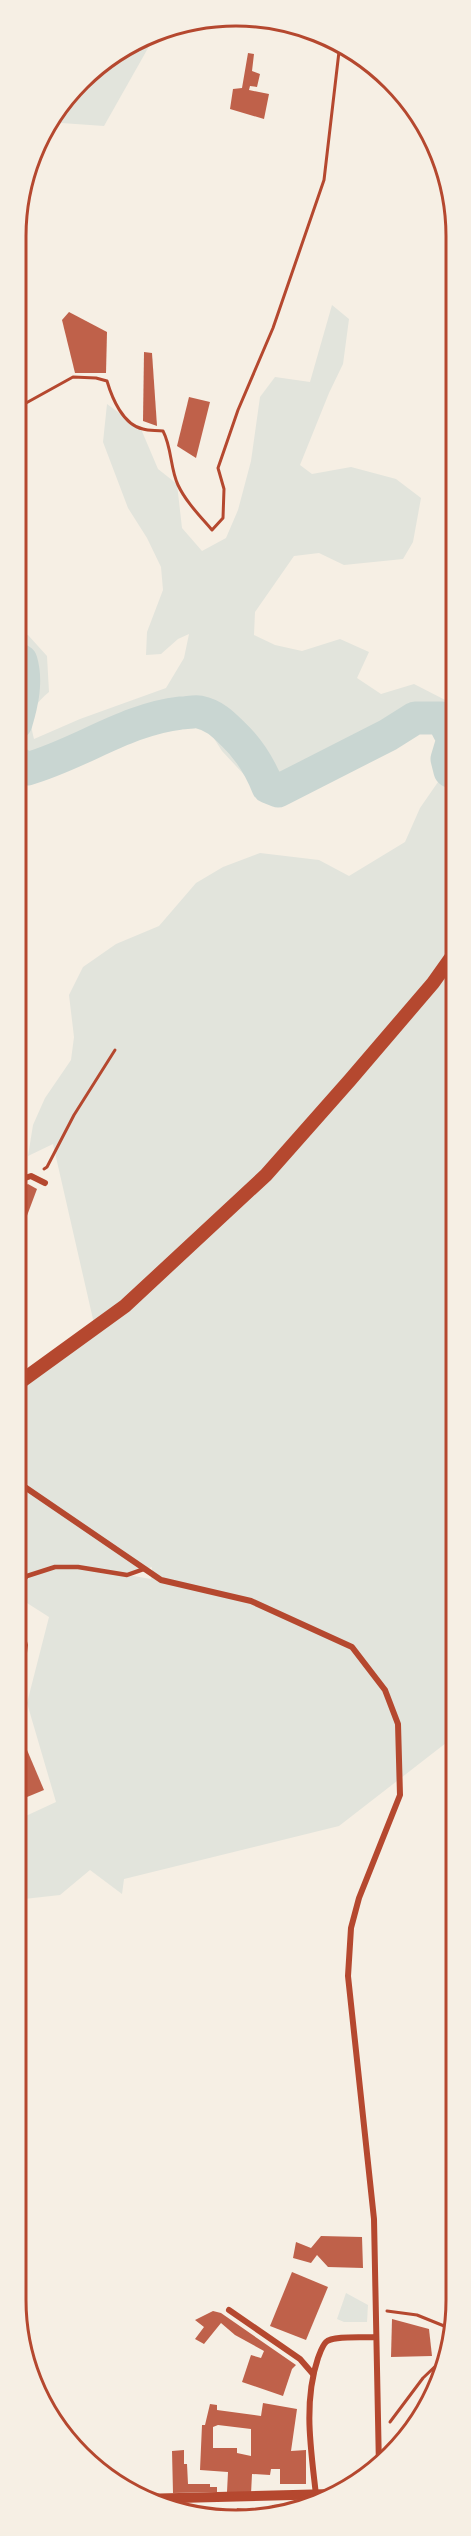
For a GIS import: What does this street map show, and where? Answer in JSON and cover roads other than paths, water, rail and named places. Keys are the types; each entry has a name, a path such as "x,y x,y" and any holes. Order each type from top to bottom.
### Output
{"highway":[{"path":"26,1377 125,1306 266,1175 358,1072 445,965"}],"street":[{"path":"26,1178 31,1176 45,1183"},
{"path":"26,1488 161,1580 251,1601 352,1647 385,1690 398,1724 400,1795 359,1898 351,1928 348,1976 374,2219 378,2454"},
{"path":"229,2310 300,2359 313,2374"},
{"path":"316,2494 309,2417 313,2374 322,2348 327,2340 376,2337"},
{"path":"167,2499 310,2496"}],"lane":[{"path":"26,1577 55,1567 78,1567 127,1575 144,1569"}],"waterway":[{"path":"26,768 47,763 141,722 181,713 197,712 204,713 222,723 254,759 268,787 278,791 388,735 415,718 442,718 445,724"}]}
